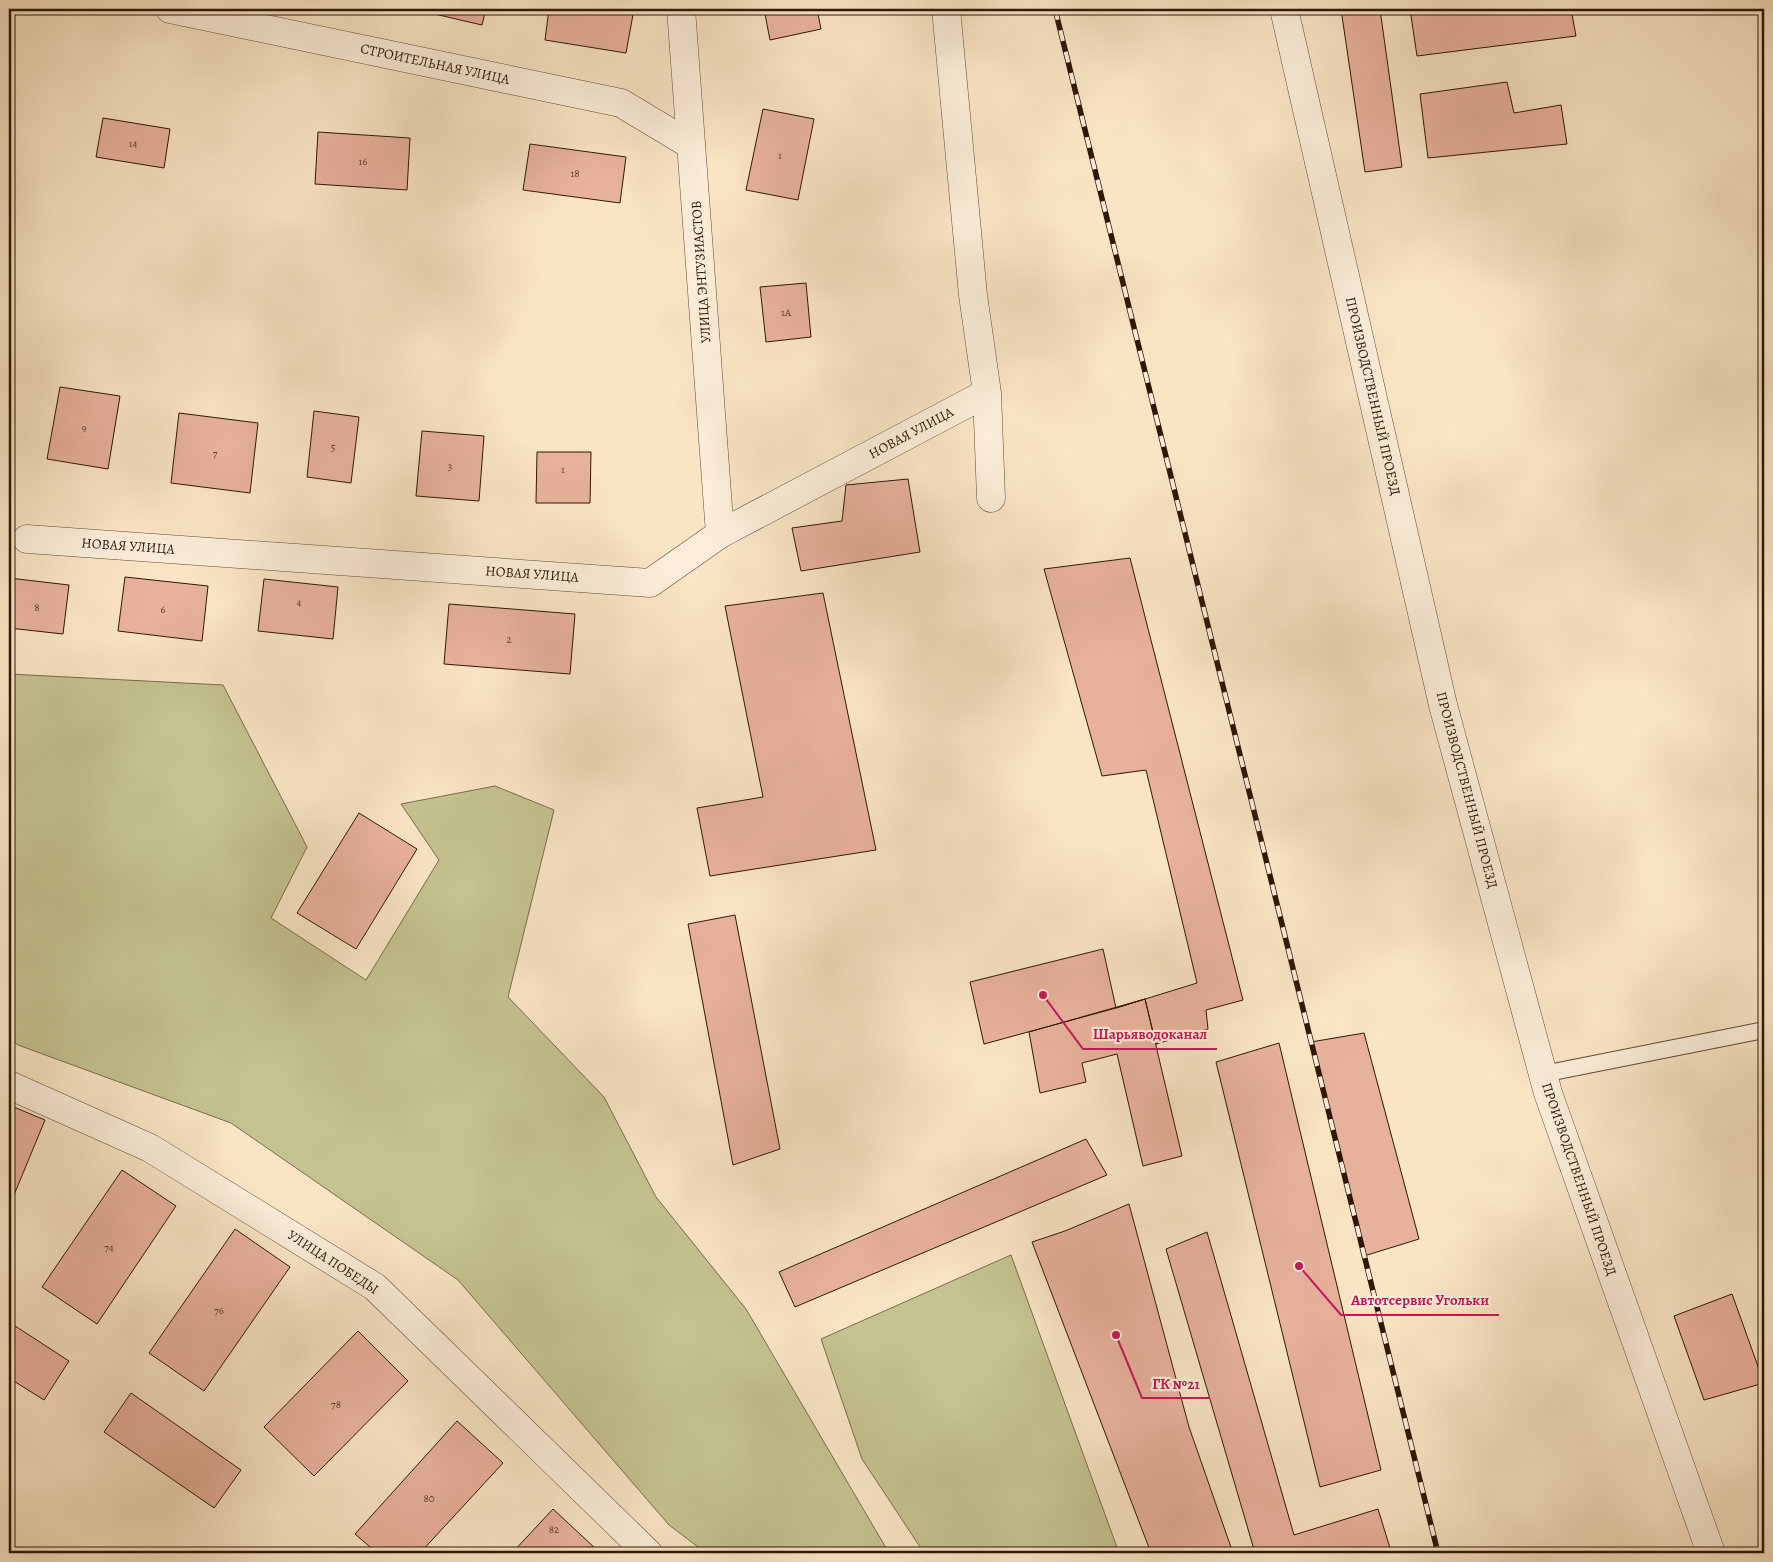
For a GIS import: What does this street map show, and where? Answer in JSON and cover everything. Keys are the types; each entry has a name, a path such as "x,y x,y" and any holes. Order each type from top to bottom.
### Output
{"street":[{"name":"СТРОИТЕЛЬНАЯ УЛИЦА","path":"170,9 621,103 692,145"},
{"name":"УЛИЦА ЭНТУЗИАСТОВ","path":"681,9 720,534"},
{"path":"946,9 973,296 987,394 990,498"},
{"name":"ПРОИЗВОДСТВЕННЫЙ ПРОЕЗД","path":"1284,9 1443,705 1548,1093 1711,1553"},
{"name":"НОВАЯ УЛИЦА","path":"27,539 650,582 720,534 987,394"},
{"name":"УЛИЦА ПОБЕДЫ","path":"9,1086 150,1148 375,1287 648,1553"}],"lane":[{"path":"1543,1074 1764,1030"}],"shaded area":[{"path":"9,674 223,685 307,847 271,918 366,980 439,860 401,804 495,786 554,810 508,997 604,1097 656,1197 746,1309 889,1553 706,1553 669,1525 458,1280 231,1123 18,1045 9,1038"},
{"path":"1011,1255 1119,1553 924,1553 862,1459 821,1339"}],"building":[{"path":"413,9 486,9 482,25"},
{"path":"549,9 634,9 626,53 545,40"},
{"path":"764,9 817,9 821,29 770,40"},
{"path":"1341,9 1380,9 1402,167 1365,172"},
{"path":"1410,9 1571,9 1576,36 1417,56"},
{"path":"1507,82 1514,113 1561,105 1567,144 1428,158 1420,94"},
{"path":"763,109 814,119 798,200 746,190"},
{"path":"103,118 170,129 164,168 96,157"},
{"path":"318,132 410,138 407,190 315,184"},
{"path":"530,144 626,157 620,203 523,190"},
{"path":"806,283 811,337 766,342 760,287"},
{"path":"60,387 120,396 108,469 47,459"},
{"path":"314,411 359,417 351,483 307,477"},
{"path":"179,413 258,423 250,493 171,483"},
{"path":"422,431 484,436 479,501 416,496"},
{"path":"537,452 591,452 590,503 536,503"},
{"path":"908,479 920,552 801,571 792,528 842,521 846,485"},
{"path":"1130,558 1243,1000 1206,1010 1208,1029 1156,1044 1145,999 1197,983 1146,770 1102,776 1044,569"},
{"path":"125,577 208,586 202,641 118,631"},
{"path":"9,578 69,585 63,634 9,628"},
{"path":"264,579 338,587 333,639 258,631"},
{"path":"823,593 876,850 710,876 697,808 763,797 725,606"},
{"path":"449,604 575,614 570,674 444,664"},
{"path":"359,813 417,849 356,949 297,913"},
{"path":"735,915 780,1149 733,1165 688,924"},
{"path":"1103,949 1116,1008 984,1044 970,982"},
{"path":"1145,999 1182,1156 1143,1166 1117,1054 1082,1063 1086,1082 1040,1093 1029,1032"},
{"path":"1364,1033 1419,1239 1364,1256 1311,1042"},
{"path":"1279,1043 1381,1470 1320,1487 1216,1062"},
{"path":"9,1105 45,1120 9,1207"},
{"path":"1086,1139 1107,1175 795,1307 779,1272"},
{"path":"122,1170 176,1206 97,1324 42,1287"},
{"path":"1129,1204 1189,1427 1233,1553 1151,1553 1032,1242 1065,1231"},
{"path":"235,1229 290,1267 204,1391 149,1353"},
{"path":"1207,1232 1294,1535 1378,1509 1390,1548 1375,1553 1255,1553 1166,1249"},
{"path":"1732,1294 1764,1383 1704,1400 1674,1316"},
{"path":"9,1322 69,1361 44,1400 9,1378"},
{"path":"358,1331 408,1381 314,1476 264,1427"},
{"path":"131,1393 241,1470 214,1508 104,1432"},
{"path":"457,1421 503,1463 420,1553 377,1553 355,1534"},
{"path":"553,1509 596,1549 592,1553 512,1553"}],"railway":[{"path":"1055,9 1438,1553"}],"place":[{"name":"Шарьяводоканал","path":"1043,995"},
{"name":"Автотсервис Угольки","path":"1299,1266"},
{"name":"ГК №21","path":"1116,1335"}]}
